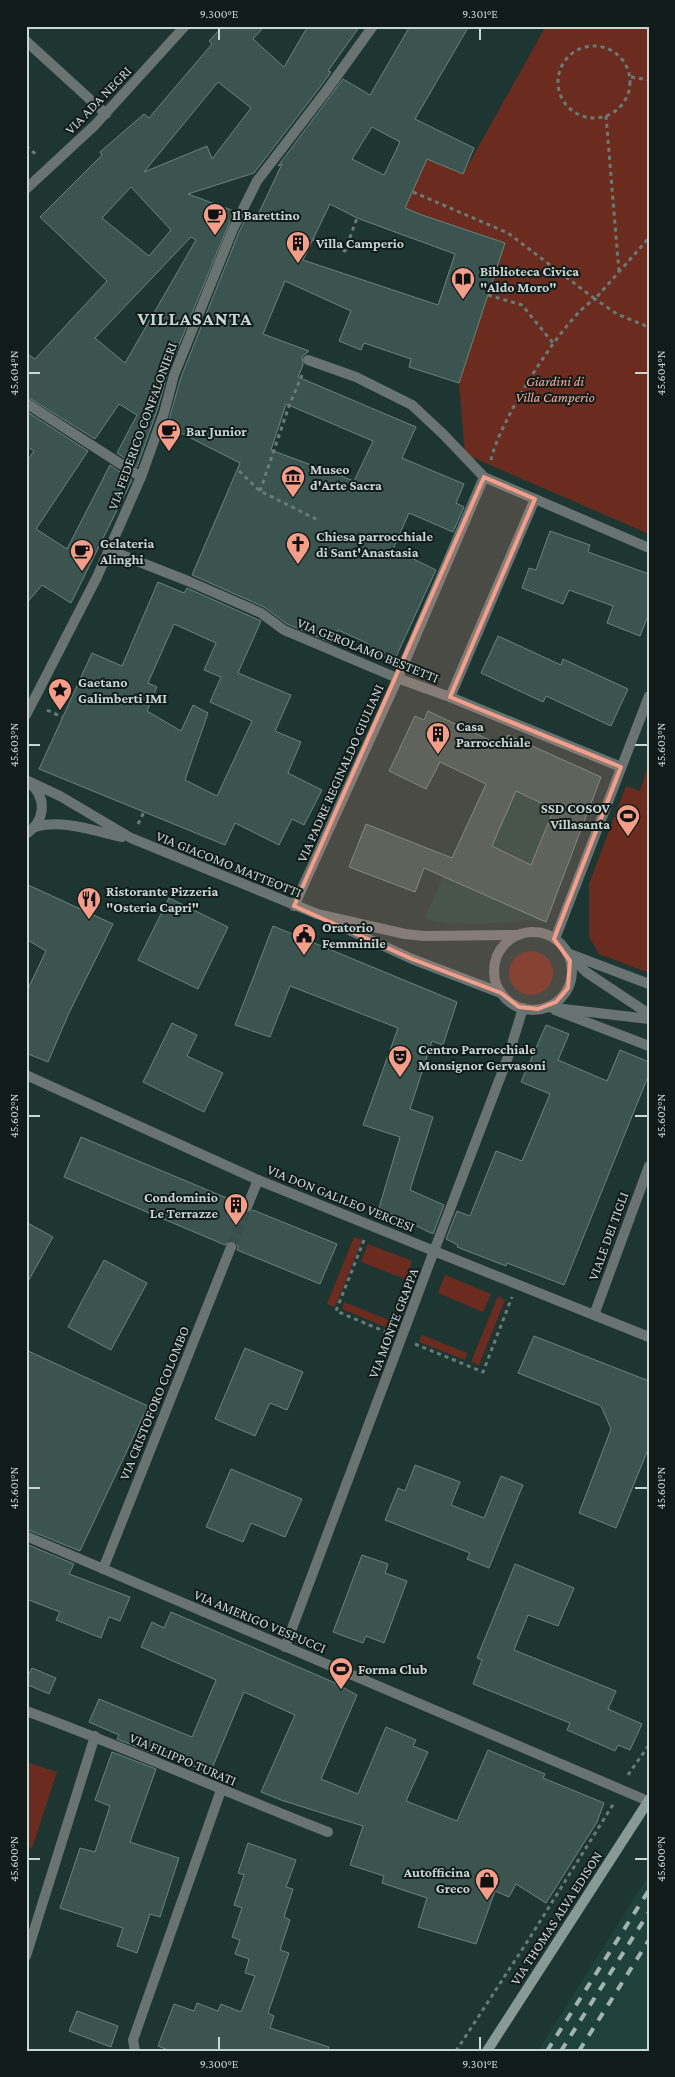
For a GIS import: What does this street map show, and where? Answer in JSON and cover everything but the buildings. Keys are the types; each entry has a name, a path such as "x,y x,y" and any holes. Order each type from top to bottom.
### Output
{"main road":[{"name":"VIA THOMAS ALVA EDISON","path":"486,2051 648,1801"}],"street":[{"name":"VIA ADA NEGRI","path":"26,189 106,114 185,26"},
{"name":"VIA FEDERICO CONFALONIERI","path":"26,715 109,550 141,477 164,413 174,375 233,229 257,181 327,90 373,26"},
{"path":"26,41 106,114"},
{"path":"308,360 356,377 412,405 444,434 484,477 649,548"},
{"path":"26,403 141,477"},
{"name":"VIA PADRE REGINALDO GIULIANI","path":"294,906 397,678 484,477"},
{"path":"450,697 535,499"},
{"name":"VIA GEROLAMO BESTETTI","path":"109,550 188,581 261,613 284,630 397,678 450,697 621,767"},
{"path":"554,939 649,696"},
{"path":"26,780 36,788 42,801 42,813 35,827 26,834"},
{"name":"VIA GIACOMO MATTEOTTI","path":"26,780 60,796 131,838 317,914 388,931 414,935 518,935"},
{"name":"VIA GIACOMO MATTEOTTI","path":"35,827 44,824 62,824 131,838"},
{"name":"VIA GIACOMO MATTEOTTI","path":"317,914 412,959 501,993"},
{"path":"649,1014 586,972 554,939 537,932 518,935 504,945 496,959 494,976 501,993 509,1001 523,1008 533,1010 547,1007 649,1019"},
{"path":"567,953 649,984"},
{"path":"547,1007 560,999 569,985 572,970 567,953"},
{"path":"547,1007 649,1046"},
{"name":"VIA MONTE GRAPPA","path":"285,1646 502,1074 523,1008"},
{"name":"VIA DON GALILEO VERCESI","path":"26,1075 258,1180 649,1337"},
{"name":"VIALE DEI TIGLI","path":"594,1315 649,1166"},
{"path":"247,1207 258,1180"},
{"name":"VIA CRISTOFORO COLOMBO","path":"104,1569 231,1247"},
{"name":"VIA AMERIGO VESPUCCI","path":"26,1536 648,1801"},
{"name":"VIA FILIPPO TURATI","path":"26,1711 95,1736 220,1790 328,1832"},
{"path":"26,1956 95,1736"},
{"path":"135,2051 133,2040 220,1790"}],"path":[{"path":"584,46 605,47 622,58 631,77 628,98 614,114 606,116 594,120 573,114 560,98 557,77 566,58 584,46"},
{"path":"631,77 649,80"},
{"path":"606,116 619,272"},
{"path":"413,192 508,233 617,314 649,329"},
{"path":"313,239 345,251 357,218"},
{"path":"484,477 490,465 494,448 529,381 553,343 585,305 595,299 649,238"},
{"path":"488,295 522,305 553,343"},
{"path":"260,492 289,406 308,360"},
{"path":"239,471 260,492 320,521"},
{"path":"456,2051 613,1806 629,1774 649,1745"}],"highlighted area":[{"path":"484,477 535,499 450,697 621,767 554,939 570,961 568,988 556,1002 538,1009 519,1007 501,993 412,959 294,906"}],"shaded area":[{"path":"508,735 601,777 546,922 528,920 501,923 449,924 424,919"},
{"path":"649,1875 649,2051 538,2051"}],"green space":[{"name":"Giardini di Villa Camperio","path":"546,26 649,26 649,534 465,454 459,383 505,243 405,208 427,159 463,174"},
{"name":"SSD COSOV Villasanta","path":"649,763 649,973 599,954 589,937 589,884 626,786 640,791"},
{"path":"531,951 543,955 549,961 553,973 549,985 543,991 531,995 519,991 513,985 509,973 513,961 519,955"},
{"path":"354,1237 362,1240 335,1307 327,1304"},
{"path":"368,1244 412,1261 405,1279 361,1262"},
{"path":"445,1275 491,1294 483,1312 438,1293"},
{"path":"498,1296 505,1300 479,1365 471,1362"},
{"path":"344,1302 391,1321 388,1328 342,1309"},
{"path":"422,1335 467,1353 465,1360 419,1342"},
{"path":"26,1762 57,1772 32,1848 26,1846"}],"tunnel":[{"path":"231,1247 247,1207"}],"railway":[{"path":"547,2051 649,1890"},
{"path":"561,2051 649,1912"},
{"path":"579,2051 649,1940"}],"place":[{"name":"Il Barettino","path":"215,236"},
{"name":"Villa Camperio","path":"298,264"},
{"name":"Biblioteca Civica \"Aldo Moro\"","path":"463,300"},
{"name":"Bar Junior","path":"169,452"},
{"name":"Museo d'Arte Sacra","path":"293,498"},
{"name":"Chiesa parrocchiale di Sant'Anastasia","path":"298,565"},
{"name":"Gelateria Alinghi","path":"82,572"},
{"name":"Gaetano Galimberti IMI","path":"60,711"},
{"name":"Casa Parrocchiale","path":"438,755"},
{"name":"SSD COSOV Villasanta","path":"628,837"},
{"name":"Ristorante Pizzeria \"Osteria Capri\"","path":"89,920"},
{"name":"Oratorio Femminile","path":"304,956"},
{"name":"Centro Parrocchiale Monsignor Gervasoni","path":"400,1078"},
{"name":"Condominio Le Terrazze","path":"236,1226"},
{"name":"Forma Club","path":"341,1690"},
{"name":"Autofficina Greco","path":"487,1901"}],"district":[{"name":"VILLASANTA","path":"195,318"}]}
